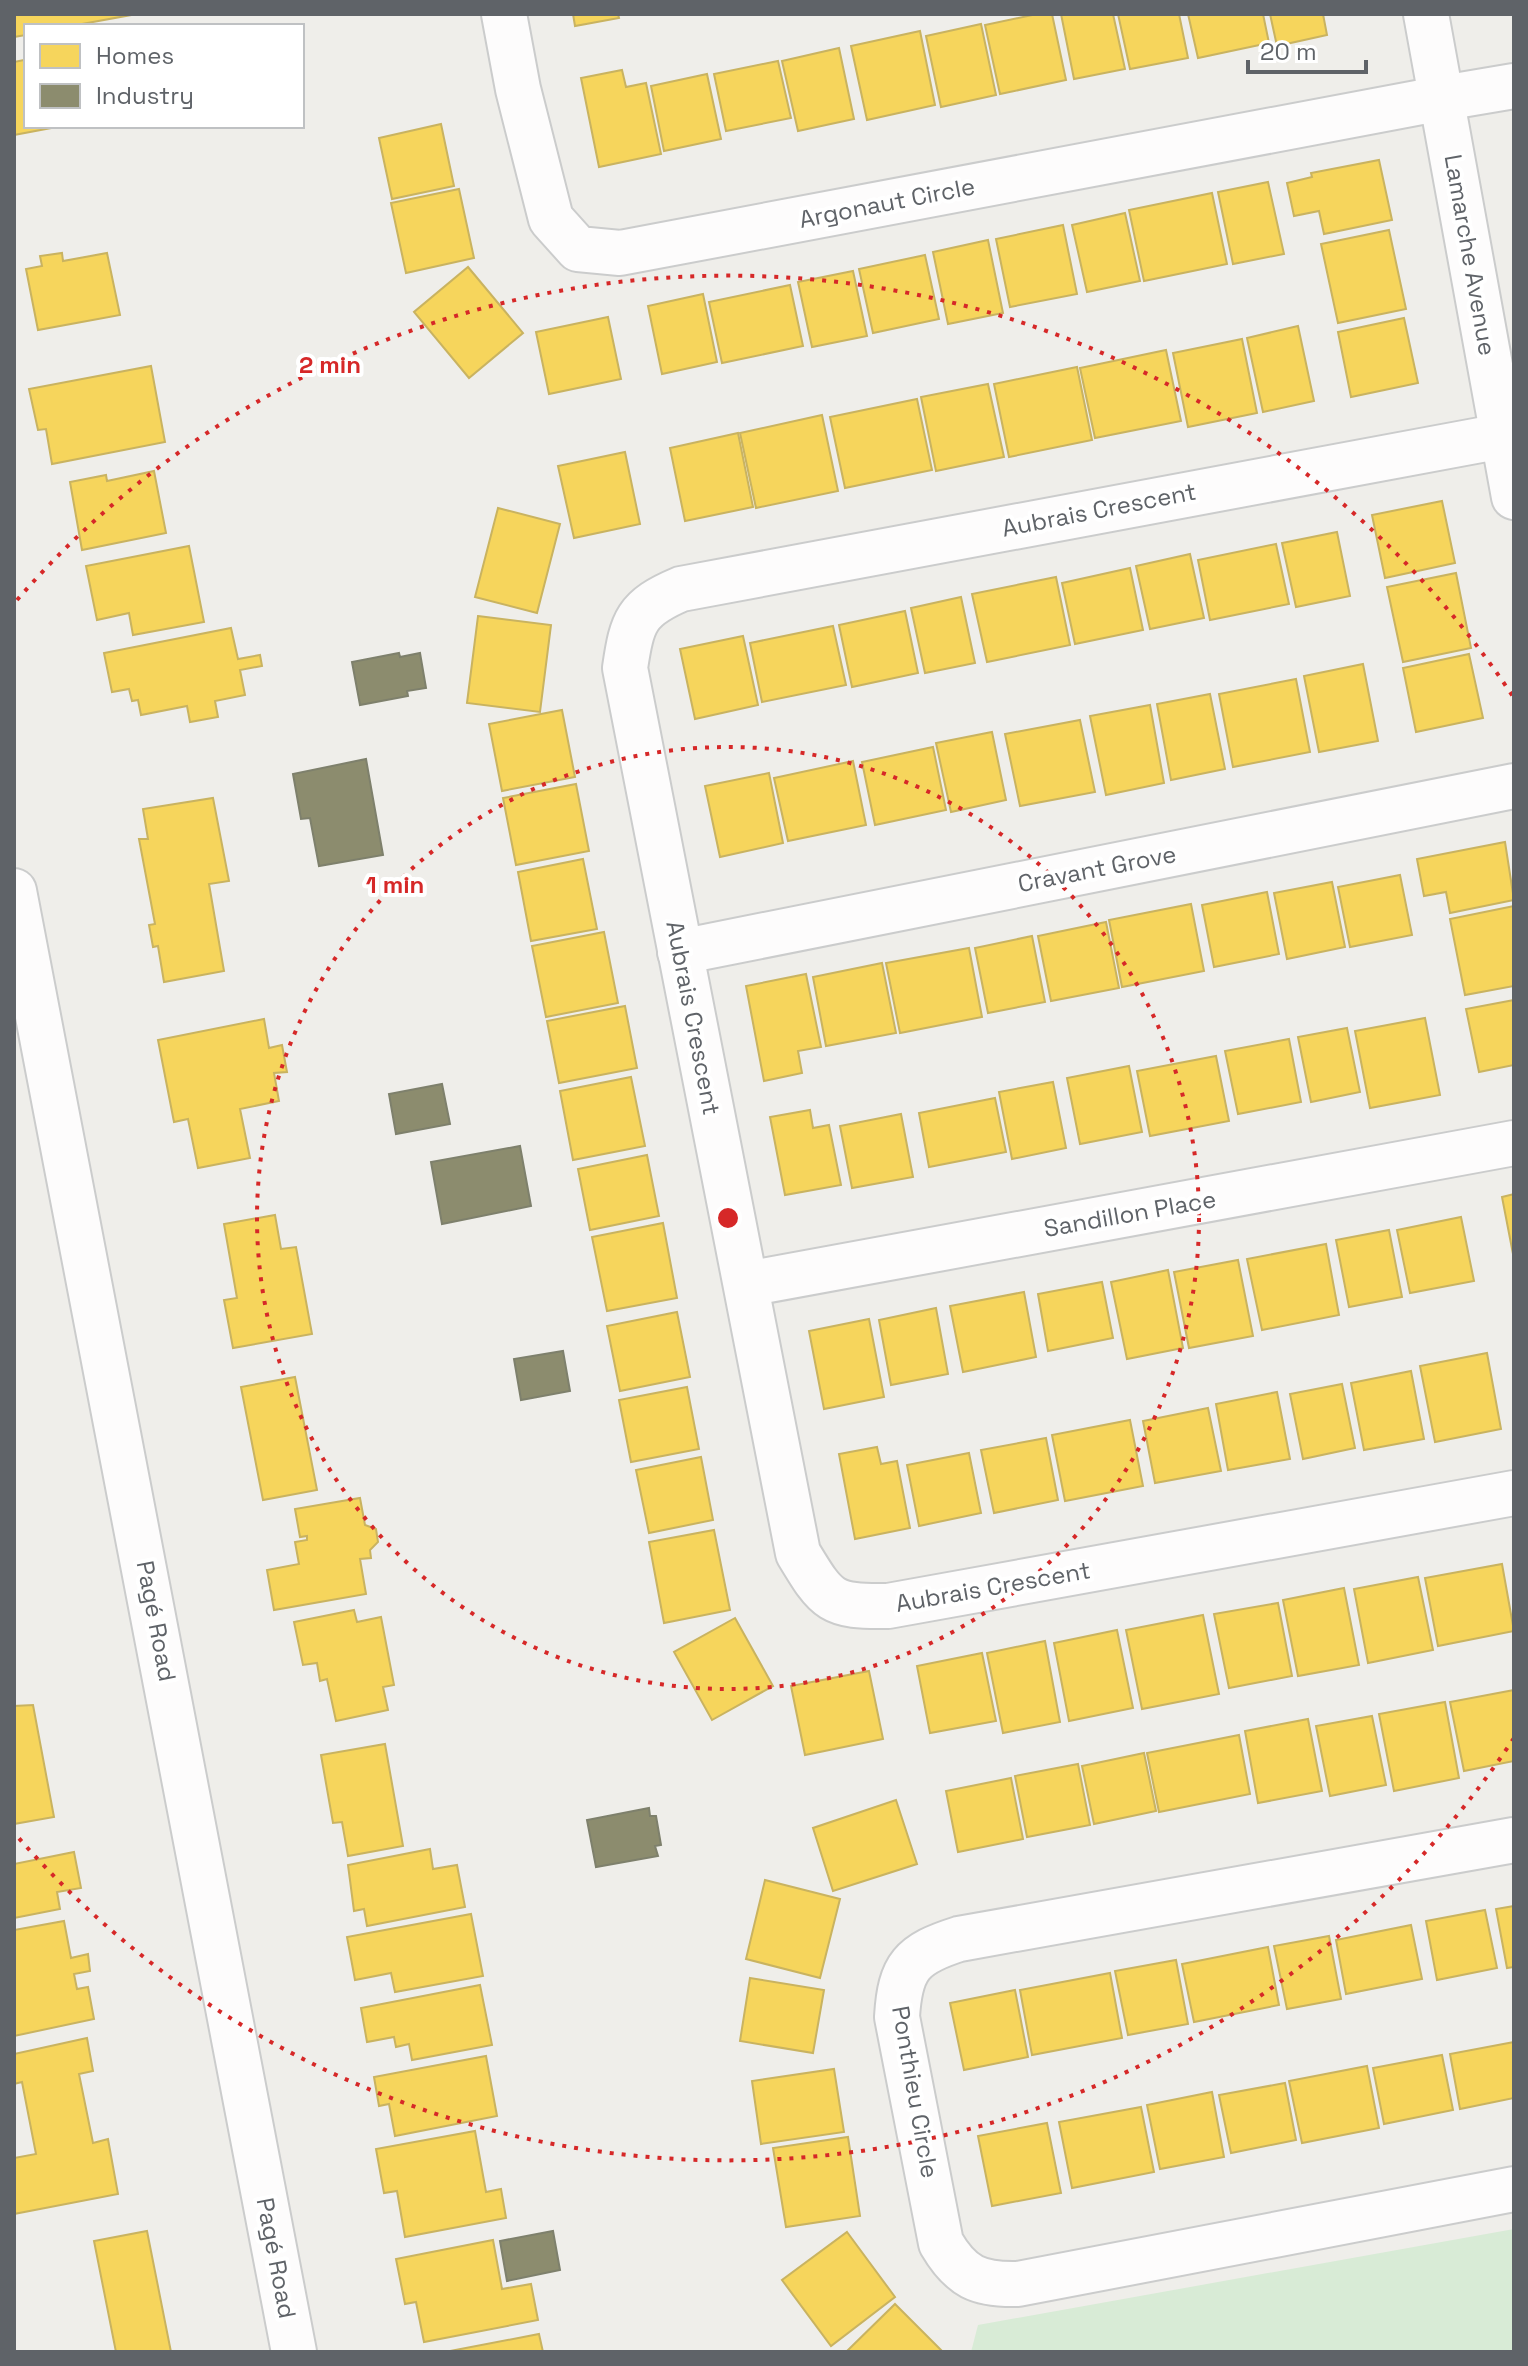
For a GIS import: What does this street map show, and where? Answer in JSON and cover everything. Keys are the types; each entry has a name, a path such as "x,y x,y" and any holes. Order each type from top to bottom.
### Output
{"street":[{"name":"Argonaut Circle","path":"504,14 518,89 551,219 578,249 606,252 635,250 1514,86"},
{"name":"Lamarche Avenue","path":"1426,14 1514,497"},
{"name":"Aubrais Crescent","path":"1502,436 681,589 653,601 631,629 625,668 798,1553 823,1596 854,1607 888,1606 1514,1493"},
{"name":"Cravant Grove","path":"680,952 1514,786"},
{"name":"Pagé Road","path":"14,891 294,2352"},
{"name":"Sandillon Place","path":"747,1284 1514,1143"},
{"name":"Ponthieu Circle","path":"1514,1840 959,1939 926,1949 908,1966 899,1987 897,2017 941,2243 955,2266 974,2279 996,2285 1018,2284 1514,2189"}],"green space":[{"path":"1514,2229 1514,2352 971,2352 978,2325"}],"building: Homes":[{"path":"14,14 131,15 82,24 24,24 24,35 14,37"},
{"path":"573,14 618,14 619,18 575,26"},
{"path":"1037,14 1052,14 1066,80 1000,94 985,25"},
{"path":"1061,14 1113,14 1125,69 1074,79"},
{"path":"1118,14 1179,14 1188,58 1130,69"},
{"path":"1188,14 1263,14 1269,43 1198,58"},
{"path":"1270,14 1323,14 1327,35 1277,46"},
{"path":"981,24 996,95 941,107 926,36"},
{"path":"920,31 935,105 867,120 851,46"},
{"path":"839,48 854,119 798,131 782,61"},
{"path":"24,60 24,128 51,128 14,135 14,62"},
{"path":"778,61 791,118 726,131 714,74"},
{"path":"622,70 626,87 646,83 661,154 599,167 581,78"},
{"path":"707,74 721,139 664,151 651,86"},
{"path":"441,124 454,186 392,199 379,138"},
{"path":"1379,160 1392,220 1324,234 1319,211 1294,216 1287,183 1312,177 1311,173"},
{"path":"1268,182 1284,254 1233,264 1218,192"},
{"path":"459,189 474,258 406,273 391,203"},
{"path":"1212,193 1227,264 1144,281 1129,210"},
{"path":"1125,213 1140,281 1087,292 1072,225"},
{"path":"1063,225 1077,294 1010,307 996,239"},
{"path":"1389,230 1406,309 1338,323 1321,244"},
{"path":"988,240 1003,313 948,324 933,252"},
{"path":"62,253 63,261 107,253 120,315 38,330 26,269 42,266 40,256"},
{"path":"925,255 939,319 873,333 859,269"},
{"path":"468,267 523,333 469,378 414,312"},
{"path":"853,271 867,336 812,347 798,282"},
{"path":"790,285 803,346 722,363 709,302"},
{"path":"703,294 717,362 662,374 648,306"},
{"path":"608,317 621,379 549,394 536,332"},
{"path":"1404,318 1418,383 1351,397 1338,332"},
{"path":"1298,326 1314,401 1263,412 1247,338"},
{"path":"1242,339 1257,413 1188,427 1173,353"},
{"path":"1166,350 1181,421 1095,438 1080,368"},
{"path":"151,366 165,442 52,464 46,429 38,430 29,389"},
{"path":"1077,367 1092,440 1009,457 994,384"},
{"path":"988,384 1004,457 936,471 921,397"},
{"path":"917,399 932,470 845,488 830,417"},
{"path":"822,415 838,491 756,508 740,433"},
{"path":"738,433 753,507 685,521 670,448"},
{"path":"625,452 640,524 574,538 558,466"},
{"path":"154,471 166,533 82,550 70,482 106,475 107,481"},
{"path":"1442,501 1455,563 1385,578 1372,515"},
{"path":"498,508 560,524 537,613 475,597"},
{"path":"1337,532 1350,596 1296,607 1282,543"},
{"path":"1276,544 1289,604 1210,620 1198,560"},
{"path":"189,546 204,622 133,635 129,613 97,620 86,566"},
{"path":"1190,554 1204,618 1150,629 1136,566"},
{"path":"1130,568 1143,630 1075,644 1062,583"},
{"path":"1456,573 1471,648 1403,662 1387,587"},
{"path":"1056,577 1070,645 987,662 972,594"},
{"path":"961,597 975,663 925,673 911,608"},
{"path":"905,611 918,673 852,687 839,625"},
{"path":"478,616 551,625 540,712 467,703"},
{"path":"833,626 846,685 762,702 750,643"},
{"path":"231,628 238,659 260,655 262,666 240,670 245,695 215,701 218,717 190,722 187,706 141,715 138,700 132,701 129,689 112,692 104,653"},
{"path":"743,636 758,705 695,719 680,649"},
{"path":"1469,654 1483,718 1416,732 1403,668"},
{"path":"1363,664 1378,741 1319,752 1304,676"},
{"path":"1296,679 1310,752 1233,767 1219,694"},
{"path":"1210,694 1225,769 1171,780 1157,704"},
{"path":"1150,705 1164,783 1106,795 1090,716"},
{"path":"562,710 575,777 502,791 489,724"},
{"path":"1080,720 1095,792 1020,806 1005,734"},
{"path":"992,732 1006,800 951,812 936,743"},
{"path":"933,747 946,810 875,825 862,762"},
{"path":"853,761 866,825 788,841 774,778"},
{"path":"769,773 783,843 720,857 705,786"},
{"path":"576,784 589,851 516,865 503,798"},
{"path":"213,798 229,881 209,884 224,971 164,982 158,946 153,947 149,925 155,924 139,839 148,839 143,809"},
{"path":"1505,842 1514,900 1450,913 1446,892 1424,896 1417,859"},
{"path":"583,859 597,929 531,941 518,872"},
{"path":"1400,875 1412,935 1350,947 1338,887"},
{"path":"1332,882 1345,947 1287,959 1274,893"},
{"path":"1267,892 1279,954 1214,967 1202,905"},
{"path":"1191,904 1204,971 1122,987 1109,920"},
{"path":"1514,906 1514,986 1465,995 1450,919"},
{"path":"1106,922 1119,988 1051,1001 1038,936"},
{"path":"604,932 618,1003 546,1017 532,946"},
{"path":"1032,936 1045,1002 988,1013 975,948"},
{"path":"969,948 982,1017 900,1033 886,963"},
{"path":"882,963 896,1033 826,1046 813,977"},
{"path":"806,974 821,1047 798,1051 802,1073 764,1081 746,986"},
{"path":"1514,1000 1514,1065 1479,1072 1466,1009"},
{"path":"625,1006 637,1068 559,1083 547,1021"},
{"path":"1425,1018 1440,1095 1370,1108 1355,1031"},
{"path":"264,1019 269,1048 282,1045 287,1072 274,1073 279,1101 240,1109 250,1158 198,1168 188,1119 174,1122 158,1040"},
{"path":"1347,1028 1360,1092 1311,1102 1298,1037"},
{"path":"1289,1039 1301,1102 1238,1114 1225,1051"},
{"path":"1216,1056 1229,1121 1150,1136 1137,1071"},
{"path":"1129,1066 1142,1132 1080,1144 1067,1078"},
{"path":"631,1077 645,1146 573,1160 560,1091"},
{"path":"1053,1082 1066,1148 1012,1159 999,1092"},
{"path":"995,1098 1006,1152 929,1167 919,1113"},
{"path":"810,1110 813,1128 829,1125 841,1185 785,1195 770,1117"},
{"path":"901,1114 913,1177 852,1188 840,1126"},
{"path":"647,1155 659,1216 590,1230 578,1169"},
{"path":"1514,1194 1514,1254 1513,1254 1502,1197"},
{"path":"275,1215 281,1249 296,1247 312,1334 233,1348 224,1300 237,1298 224,1224"},
{"path":"1461,1217 1474,1281 1410,1293 1397,1230"},
{"path":"663,1223 677,1298 607,1311 592,1237"},
{"path":"1389,1230 1402,1297 1349,1307 1336,1240"},
{"path":"1326,1244 1339,1315 1262,1330 1247,1259"},
{"path":"1238,1260 1253,1336 1189,1348 1174,1272"},
{"path":"1168,1270 1183,1348 1127,1359 1111,1282"},
{"path":"1102,1282 1113,1338 1048,1351 1038,1294"},
{"path":"1024,1292 1036,1357 963,1372 950,1306"},
{"path":"936,1308 948,1374 891,1385 879,1320"},
{"path":"677,1312 690,1377 620,1391 607,1326"},
{"path":"869,1319 884,1397 824,1409 809,1331"},
{"path":"1487,1353 1501,1429 1435,1442 1420,1366"},
{"path":"1411,1371 1424,1439 1364,1450 1351,1383"},
{"path":"295,1377 317,1490 263,1500 241,1387"},
{"path":"1342,1384 1355,1448 1303,1459 1290,1394"},
{"path":"687,1387 699,1449 631,1462 619,1400"},
{"path":"1277,1392 1290,1459 1228,1470 1216,1404"},
{"path":"1208,1408 1221,1471 1155,1483 1143,1421"},
{"path":"1130,1420 1143,1486 1065,1501 1052,1435"},
{"path":"1046,1438 1058,1500 994,1513 981,1450"},
{"path":"877,1447 881,1464 897,1461 910,1528 855,1539 839,1454"},
{"path":"969,1453 981,1513 919,1526 907,1465"},
{"path":"701,1457 713,1520 649,1533 636,1470"},
{"path":"360,1498 365,1525 376,1529 378,1542 370,1550 371,1558 360,1559 366,1594 274,1610 267,1570 299,1564 295,1542 307,1540 307,1536 300,1537 295,1509"},
{"path":"714,1530 730,1610 664,1623 649,1542"},
{"path":"1502,1564 1514,1631 1438,1646 1425,1578"},
{"path":"1418,1577 1433,1650 1368,1663 1354,1589"},
{"path":"1344,1588 1359,1665 1298,1676 1283,1600"},
{"path":"1278,1603 1292,1676 1229,1688 1214,1614"},
{"path":"354,1610 357,1622 381,1617 394,1685 383,1687 388,1710 336,1721 327,1679 320,1681 317,1663 303,1665 294,1622"},
{"path":"1203,1615 1219,1694 1142,1709 1126,1630"},
{"path":"735,1618 773,1686 712,1720 674,1652"},
{"path":"1117,1630 1133,1708 1069,1721 1054,1643"},
{"path":"1045,1641 1060,1722 1003,1733 987,1653"},
{"path":"982,1653 996,1721 930,1733 917,1666"},
{"path":"869,1671 883,1739 805,1755 791,1686"},
{"path":"1514,1690 1514,1761 1464,1771 1450,1702"},
{"path":"1445,1702 1459,1778 1394,1791 1379,1714"},
{"path":"33,1705 54,1817 14,1824 14,1706"},
{"path":"1372,1716 1386,1785 1330,1796 1316,1726"},
{"path":"1308,1719 1322,1791 1258,1803 1245,1731"},
{"path":"1239,1735 1250,1794 1159,1812 1147,1753"},
{"path":"385,1744 403,1846 348,1856 342,1822 333,1823 321,1755"},
{"path":"1144,1753 1156,1811 1094,1824 1082,1766"},
{"path":"1078,1764 1090,1825 1027,1837 1015,1776"},
{"path":"1011,1778 1023,1839 958,1852 946,1791"},
{"path":"896,1800 917,1864 833,1891 813,1828"},
{"path":"430,1849 433,1869 457,1865 465,1907 367,1926 364,1909 354,1911 348,1865"},
{"path":"74,1852 81,1888 57,1892 60,1909 14,1918 14,1864"},
{"path":"765,1880 840,1899 820,1978 746,1959"},
{"path":"1514,1906 1514,1967 1507,1968 1496,1909"},
{"path":"1485,1910 1497,1968 1437,1980 1426,1921"},
{"path":"471,1914 483,1976 395,1992 391,1973 355,1980 347,1937"},
{"path":"64,1921 71,1958 88,1954 90,1971 74,1974 77,1989 88,1987 94,2019 14,2036 14,1930"},
{"path":"1411,1925 1422,1979 1346,1994 1336,1940"},
{"path":"1329,1936 1341,1999 1287,2009 1274,1946"},
{"path":"1268,1947 1279,2005 1194,2022 1182,1964"},
{"path":"1176,1960 1188,2024 1128,2035 1115,1971"},
{"path":"1110,1973 1122,2038 1032,2055 1020,1990"},
{"path":"750,1978 824,1990 813,2053 740,2041"},
{"path":"480,1985 492,2045 412,2060 409,2044 396,2047 394,2037 367,2042 361,2008"},
{"path":"1015,1990 1028,2057 964,2070 950,2003"},
{"path":"87,2038 93,2071 79,2074 93,2143 108,2139 118,2194 14,2214 14,2158 36,2154 22,2082 14,2084 14,2054"},
{"path":"1514,2042 1514,2098 1460,2109 1450,2054"},
{"path":"1442,2055 1453,2110 1384,2124 1373,2068"},
{"path":"486,2056 497,2116 395,2136 389,2104 379,2106 374,2077"},
{"path":"1367,2066 1379,2128 1302,2143 1289,2081"},
{"path":"834,2069 844,2132 761,2144 752,2081"},
{"path":"1285,2083 1296,2140 1231,2153 1219,2095"},
{"path":"1212,2092 1224,2157 1160,2169 1147,2105"},
{"path":"1141,2107 1154,2172 1072,2188 1059,2122"},
{"path":"1047,2123 1061,2193 992,2206 978,2136"},
{"path":"475,2131 486,2192 501,2189 506,2218 405,2237 397,2191 384,2193 376,2149"},
{"path":"848,2137 860,2216 786,2227 773,2148"},
{"path":"147,2231 171,2352 116,2352 94,2241"},
{"path":"847,2232 895,2297 831,2346 782,2280"},
{"path":"493,2240 502,2289 531,2284 538,2320 424,2342 416,2302 405,2304 396,2259"},
{"path":"895,2304 943,2352 846,2352"},
{"path":"539,2334 543,2352 445,2352"}],"building: Industry":[{"path":"399,653 400,657 420,653 426,688 407,691 408,696 360,705 352,662"},
{"path":"366,759 383,855 319,866 310,818 301,819 293,774"},
{"path":"442,1084 450,1124 396,1134 389,1094"},
{"path":"520,1146 531,1206 442,1224 431,1162"},
{"path":"563,1351 570,1391 521,1400 514,1359"},
{"path":"649,1808 650,1816 656,1816 661,1845 655,1846 658,1856 596,1867 587,1820"},
{"path":"553,2231 560,2270 507,2281 500,2241"}]}
